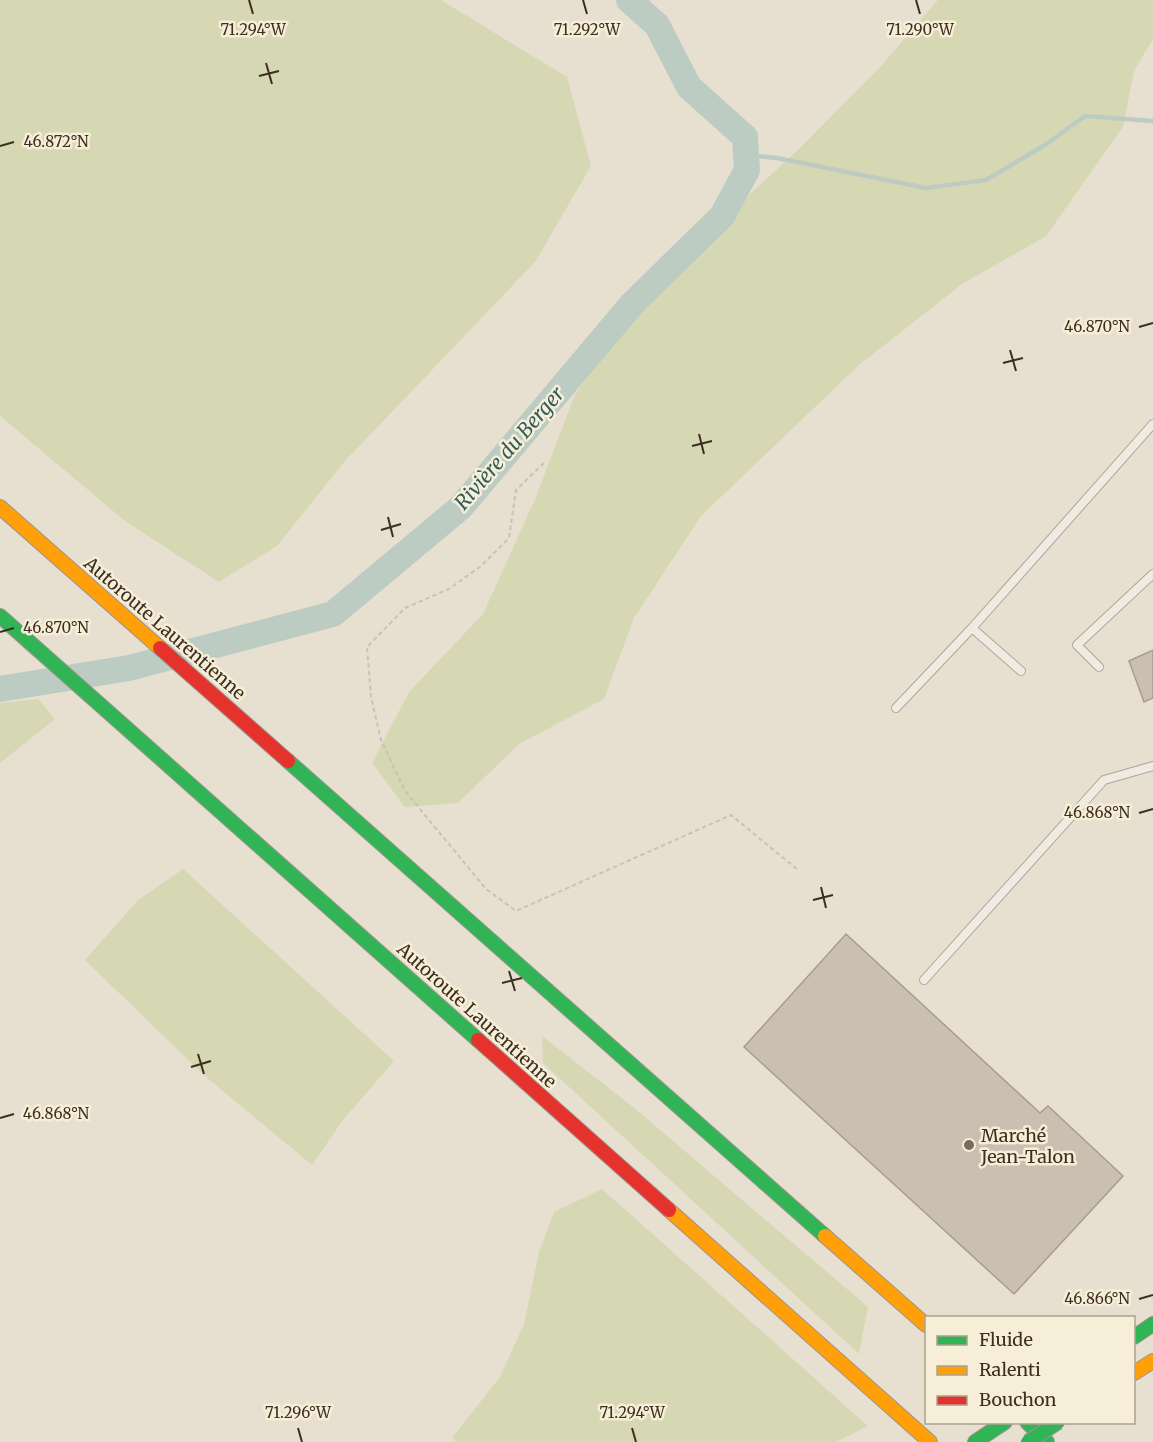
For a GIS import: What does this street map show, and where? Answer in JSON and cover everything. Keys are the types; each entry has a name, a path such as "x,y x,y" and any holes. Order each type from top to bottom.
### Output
{"main road":[{"name":"Autoroute Laurentienne","path":"0,507 192,674 925,1323"},
{"name":"Autoroute Laurentienne","path":"0,616 930,1442"},
{"path":"1135,1336 1153,1324"},
{"path":"1135,1372 1153,1360"},
{"path":"975,1442 1002,1424"},
{"path":"1029,1424 1047,1442"},
{"path":"1028,1442 1055,1424"}],"lane":[{"path":"896,708 972,628 1153,424"},
{"path":"1099,667 1077,645 1153,574"},
{"path":"972,628 1021,671"},
{"path":"924,980 1104,780 1153,766"}],"path":[{"path":"544,463 516,490 509,538 481,566 449,589 405,608 367,647 371,697 381,740 405,791 486,889 516,911 731,814 798,870"}],"green space":[{"path":"0,0 441,0 567,77 591,166 535,262 345,461 277,546 219,582 125,521 0,416"},
{"path":"938,0 1153,0 1153,39 1134,71 1123,127 1046,236 962,284 859,365 701,516 634,618 604,699 519,744 458,803 405,807 372,763 409,692 483,614 536,497 575,394 667,270 798,150 881,66"},
{"path":"38,699 55,719 0,763 0,703"},
{"path":"183,869 394,1061 343,1120 312,1165 205,1076 85,960 138,900"},
{"path":"542,1036 633,1107 868,1307 859,1354 543,1063"},
{"path":"602,1189 868,1426 836,1442 456,1442 452,1438 500,1377 524,1324 539,1252 554,1212"}],"building":[{"path":"1153,650 1153,698 1144,702 1129,661"},
{"name":"Marché Jean-Talon","path":"846,934 1040,1113 1048,1106 1123,1176 1014,1294 744,1047"}],"waterway":[{"name":"Rivière du Berger","path":"0,689 129,668 333,614 461,507 632,304 722,216 747,170 745,137 689,87 657,25 629,0"},
{"path":"746,155 777,158 926,188 986,180 1045,145 1085,116 1153,121"}],"traffic: fast":[{"path":"0,616 478,1040"},
{"path":"288,761 825,1236"},
{"path":"1135,1336 1153,1324"},
{"path":"975,1442 1002,1424"},
{"path":"1029,1424 1047,1442"},
{"path":"1028,1442 1055,1424"}],"traffic: slow":[{"path":"0,507 160,648"},
{"path":"669,1210 930,1442"},
{"path":"825,1236 925,1324"},
{"path":"1135,1372 1153,1361"}],"traffic: jam":[{"path":"160,648 288,761"},
{"path":"478,1040 669,1210"}],"place":[{"name":"Marché Jean-Talon","path":"969,1145"}]}
